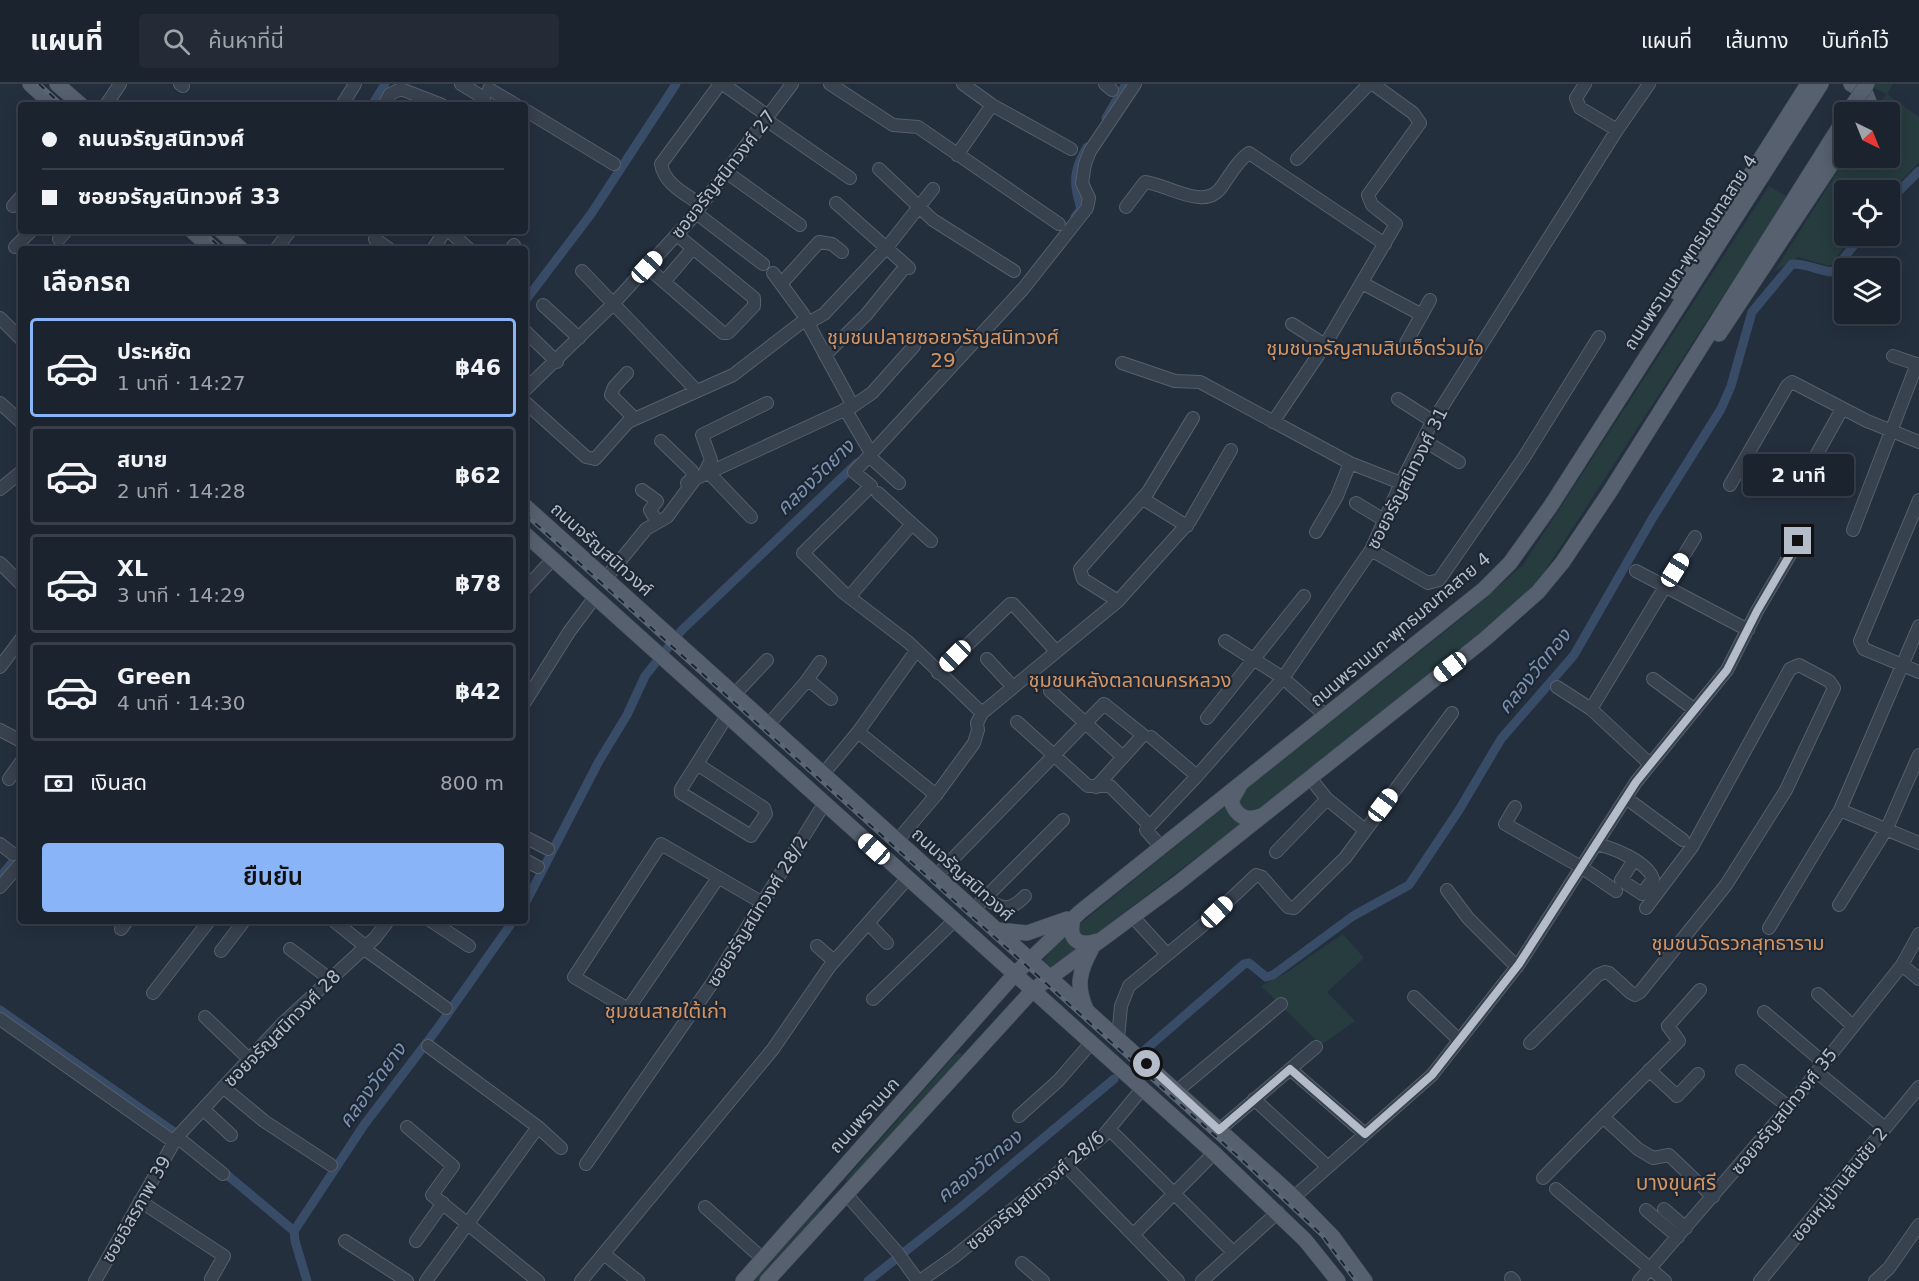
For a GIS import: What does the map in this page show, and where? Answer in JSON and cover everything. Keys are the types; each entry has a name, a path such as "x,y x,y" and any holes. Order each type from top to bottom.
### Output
{"main road":[{"path":"30,84 50,102"},
{"path":"57,84 78,102"},
{"path":"1623,390 1690,268 1808,84"},
{"name":"ถนนพรานนก-พุทธมณฑลสาย 4","path":"1014,975 1075,917 1458,611 1510,562 1550,507 1821,84"},
{"path":"1851,84 1868,96 1870,102"},
{"path":"1855,102 1867,84"},
{"path":"767,1281 1032,991 1133,917 1264,815 1485,639 1538,592 1585,531 1834,135"},
{"path":"1659,414 1750,290 1834,161"},
{"path":"195,234 209,246"},
{"path":"224,234 238,246"},
{"name":"ถนนจรัญสนิทวงศ์","path":"528,509 1099,1021 1102,1041 1142,1089 1278,1212 1305,1240 1338,1281"},
{"name":"ถนนจรัญสนิทวงศ์","path":"528,537 1032,991 1177,1091 1294,1197 1333,1237 1363,1281"},
{"path":"731,691 785,754"},
{"path":"713,704 785,754"},
{"name":"ถนนจรัญสนิทวงศ์","path":"785,754 947,899"},
{"path":"1242,783 1231,801 1234,810 1238,815 1252,820 1264,815"},
{"path":"952,920 967,921 970,906"},
{"path":"1075,917 1071,934 1076,942 1097,943"},
{"path":"997,930 1020,934 1035,932 1075,917"},
{"path":"1087,1010 1079,981 1082,967 1097,943"},
{"name":"ถนนพรานนก","path":"743,1281 1014,975"},
{"path":"1099,1021 1086,1024 1083,1030 1102,1041"},
{"name":"ถนนจรัญสนิทวงศ์","path":"1102,1041 1293,1218 1320,1247 1345,1281"},
{"name":"ถนนจรัญสนิทวงศ์","path":"1102,1041 1312,1223 1363,1281"}],"street":[{"path":"108,102 120,84"},
{"path":"344,102 355,84"},
{"path":"461,84 508,102"},
{"path":"763,264 668,181 661,164 722,84 850,178"},
{"name":"ซอยจรัญสนิทวงศ์ 27","path":"528,387 557,362 614,304 677,235 792,84"},
{"path":"830,84 893,125 918,127 1059,224"},
{"path":"963,84 992,105 1071,148"},
{"path":"931,541 854,472 869,451 1023,289 1089,206 1089,198 1082,183 1085,164 1090,151 1135,84"},
{"path":"1298,159 1368,84"},
{"path":"1273,422 1325,345 1396,225 1369,201 1370,189 1420,123 1413,113 1373,84"},
{"path":"1585,84 1576,98 1580,108 1617,130"},
{"name":"ซอยจรัญสนิทวงศ์ 31","path":"1150,826 1283,678 1371,549 1423,440 1646,85"},
{"path":"386,102 390,94 401,89 434,102"},
{"path":"957,155 992,105"},
{"path":"528,113 614,164"},
{"path":"1126,207 1145,182 1189,195 1211,196 1216,194 1249,153 1384,244"},
{"path":"879,169 933,220 1014,271"},
{"path":"726,172 800,225"},
{"path":"528,405 586,457 592,459 628,422 733,375 807,321 824,314 887,248 933,189"},
{"path":"825,355 866,315 905,270 887,248 836,203"},
{"path":"15,247 28,234"},
{"path":"435,246 445,234"},
{"path":"451,234 465,246"},
{"path":"647,267 723,333 728,333 754,306 754,298 677,235"},
{"path":"375,239 386,246"},
{"path":"842,252 832,244 819,242 777,279 807,321 869,451 899,483"},
{"path":"664,282 693,248"},
{"path":"582,272 697,391"},
{"path":"1362,283 1422,315"},
{"path":"1406,343 1430,300"},
{"path":"543,306 579,338"},
{"path":"0,318 18,336"},
{"path":"1292,324 1325,345"},
{"path":"528,334 557,362"},
{"path":"1371,549 1428,583 1439,579 1523,459 1599,337"},
{"path":"656,520 667,517 695,479 849,408 872,393 914,346"},
{"path":"1853,530 1918,364 1893,356"},
{"path":"1122,363 1175,381 1200,382 1350,463 1401,483"},
{"path":"627,373 606,396 635,419"},
{"path":"1730,486 1792,382 1842,409 1919,442"},
{"path":"1398,399 1434,422"},
{"path":"0,403 18,419"},
{"path":"706,473 711,460 702,435 767,403"},
{"path":"1745,459 1791,483 1798,483 1803,479 1842,409"},
{"path":"1118,601 1083,579 1079,573 1080,569 1143,499 1193,418"},
{"path":"1423,440 1460,462"},
{"path":"606,578 694,474 661,441"},
{"path":"897,841 936,795 977,738 977,723 982,713 1118,601 1187,526 1231,450"},
{"path":"1316,532 1337,496 1350,463"},
{"path":"706,473 751,517"},
{"path":"2,484 18,474"},
{"path":"642,490 657,501 651,510 656,520"},
{"path":"874,490 803,553 849,597 916,651 982,713"},
{"path":"1143,499 1187,526"},
{"path":"1919,500 1860,641 1864,650 1919,672"},
{"path":"1356,503 1384,520"},
{"path":"849,597 912,524"},
{"path":"1591,709 1695,537"},
{"path":"1294,1197 1432,1075 1516,967 1650,764 1727,670 1798,541"},
{"path":"528,586 553,559"},
{"path":"0,563 18,581"},
{"path":"1636,571 1748,630"},
{"path":"1207,718 1304,596"},
{"path":"528,697 569,632 595,597"},
{"path":"938,673 1010,604 1013,604 1056,651"},
{"path":"1769,928 1840,810 1919,626"},
{"path":"1225,641 1283,678 1326,716"},
{"path":"0,667 18,643"},
{"path":"824,773 858,732 916,651"},
{"path":"987,659 1013,687"},
{"path":"731,691 767,660"},
{"path":"769,724 820,662"},
{"path":"1530,1043 1598,975 1609,973 1631,993 1635,995 1640,992 1725,885 1786,790 1834,688 1829,681 1799,665 1790,669 1692,847 1646,908"},
{"path":"1653,679 1695,710"},
{"path":"805,683 812,683 831,699"},
{"path":"1557,687 1591,709 1650,764"},
{"path":"1050,690 1123,757"},
{"path":"936,876 1017,790 1033,779 1104,704 1143,735 1096,787"},
{"path":"1019,1116 1102,1041 1124,992 1166,953 1202,926 1256,874 1262,877 1288,907 1294,908 1345,858 1452,713"},
{"path":"697,764 764,808 766,814 751,836 681,793 681,789 727,716"},
{"path":"1017,722 1082,781 1096,787 1110,786 1150,826 1146,830 1161,847"},
{"path":"0,730 18,739"},
{"path":"858,732 936,795"},
{"path":"1151,737 1197,776"},
{"path":"1839,905 1887,828 1919,754"},
{"path":"9,779 18,766"},
{"path":"1310,778 1327,799 1365,830"},
{"path":"1626,798 1683,840"},
{"path":"1276,852 1327,799"},
{"name":"ซอยจรัญสนิทวงศ์ 28/2","path":"586,1164 712,982 824,804"},
{"path":"1515,807 1505,824 1581,867 1616,891"},
{"path":"1840,810 1919,843"},
{"path":"970,906 986,898 1063,820"},
{"path":"528,839 548,849"},
{"path":"0,844 17,858 0,887"},
{"path":"718,878 628,1009 574,977 661,844 761,902"},
{"path":"1596,844 1617,849 1634,860"},
{"path":"528,862 538,867"},
{"path":"581,1281 739,1091 834,961 907,879"},
{"path":"1447,890 1468,918 1516,967"},
{"path":"986,898 995,905 1008,908 1015,906 1025,896"},
{"path":"1133,917 1166,953"},
{"path":"873,999 952,920"},
{"path":"868,923 887,943"},
{"path":"153,993 207,924"},
{"path":"221,951 242,924"},
{"path":"337,924 364,947 446,1008"},
{"name":"ซอยจรัญสนิทวงศ์ 28","path":"177,1137 249,1059 385,924"},
{"path":"436,924 469,946"},
{"name":"ซอยจรัญสนิทวงศ์ 35","path":"1639,1281 1789,1107 1902,965 1919,934"},
{"path":"817,946 834,961"},
{"path":"290,949 330,979"},
{"path":"1902,965 1919,978"},
{"path":"1543,1178 1679,1041 1668,1026 1700,990"},
{"path":"1818,994 1853,1026"},
{"path":"1414,997 1459,1040"},
{"path":"1177,1091 1281,1004"},
{"path":"1764,1012 1885,1128"},
{"path":"205,1017 249,1059"},
{"path":"0,1019 177,1137 223,1174"},
{"path":"428,1046 538,1127 561,1148"},
{"path":"1219,1130 1316,1047"},
{"path":"1290,1069 1365,1134"},
{"path":"1649,1070 1677,1096 1698,1074"},
{"path":"1742,1071 1789,1107"},
{"path":"223,1087 264,1121 331,1165"},
{"name":"ซอยหมู่บ้านสินชัย 2","path":"1760,1281 1919,1087"},
{"name":"ซอยจรัญสนิทวงศ์ 28/6","path":"919,1281 954,1257 1109,1129 1142,1089"},
{"path":"1254,1100 1328,1167"},
{"path":"203,1109 231,1135"},
{"path":"1603,1117 1638,1149 1653,1158 1669,1155 1713,1197"},
{"path":"407,1127 453,1166 432,1194 538,1281"},
{"path":"426,1281 538,1127"},
{"path":"1109,1129 1233,1252"},
{"name":"ซอยอิสรภาพ 39","path":"95,1281 177,1137"},
{"path":"1133,1235 1214,1153"},
{"path":"1066,1166 1178,1281"},
{"path":"1556,1189 1665,1281"},
{"path":"846,1194 919,1281"},
{"path":"140,1201 224,1256 211,1279"},
{"path":"416,1241 443,1203"},
{"path":"705,1207 763,1259"},
{"path":"1664,1209 1682,1232"},
{"path":"1646,1210 1682,1232"},
{"path":"1202,1281 1278,1212"},
{"path":"1875,1281 1889,1268 1919,1225"},
{"path":"345,1241 407,1281"},
{"path":"604,1254 638,1281"},
{"path":"1022,1263 1043,1281"}],"green space":[{"path":"1867,84 1893,84 1887,94 1898,102 1881,102 1886,94"},
{"path":"1900,103 1919,117 1919,162 1900,182 1900,180 1834,180 1834,246 1845,246 1830,266 1798,257 1774,272 1840,168 1900,168"},
{"path":"1769,186 1787,197 1539,580 1512,608 1255,813 1250,815 1238,807 1240,794 1467,614 1523,565"},
{"path":"1228,804 1242,823 1093,936 1080,939 1076,927"},
{"path":"1343,934 1364,958 1327,992 1355,1021 1321,1045 1261,986 1286,973"},
{"path":"1064,935 1078,948 1048,970 1041,963"},
{"path":"960,1053 964,1055 848,1181 846,1179 955,1055"},
{"path":"819,1208 822,1213 760,1281 752,1281"}],"waterway":[{"path":"374,102 385,84"},
{"path":"528,297 591,214 676,84"},
{"name":"คลองวัดยาง","path":"1106,118 1126,84"},
{"name":"คลองวัดยาง","path":"1075,217 1081,209 1076,184 1077,170 1087,147"},
{"name":"คลองวัดทอง","path":"1900,190 1919,171"},
{"name":"คลองวัดทอง","path":"1145,1050 1244,964 1249,963 1266,977 1273,975 1353,916 1409,885 1459,810 1501,739 1574,655 1652,519 1721,409 1731,386 1752,312 1792,264 1833,272 1853,246"},
{"name":"คลองวัดยาง","path":"528,898 599,761 627,715 645,676 682,630 857,463"},
{"path":"0,877 18,856"},
{"name":"คลองวัดยาง","path":"307,1281 294,1231 364,1125 437,1029 511,924"},
{"path":"0,1010 184,1139"},
{"name":"คลองวัดทอง","path":"868,1281 960,1208 1114,1079"},
{"path":"220,1169 294,1231"}],"railway":[{"path":"39,84 59,102"},
{"path":"205,234 219,246"},
{"path":"528,517 1240,1158 1322,1235 1356,1281"}],"district":[{"name":"ชุมชนปลายซอยจรัญสนิทวงศ์ 29","path":"943,348"},
{"name":"ชุมชนจรัญสามสิบเอ็ดร่วมใจ","path":"1375,348"},
{"name":"ชุมชนหลังตลาดนครหลวง","path":"1130,680"},
{"name":"ชุมชนวัดรวกสุทธาราม","path":"1738,943"},
{"name":"ชุมชนสายใต้เก่า","path":"666,1011"},
{"name":"บางขุนศรี","path":"1676,1183"}],"route":[{"path":"1147,1064 1219,1130 1290,1069 1365,1134 1432,1075 1519,964 1636,782 1727,670 1757,611 1798,541"}]}
